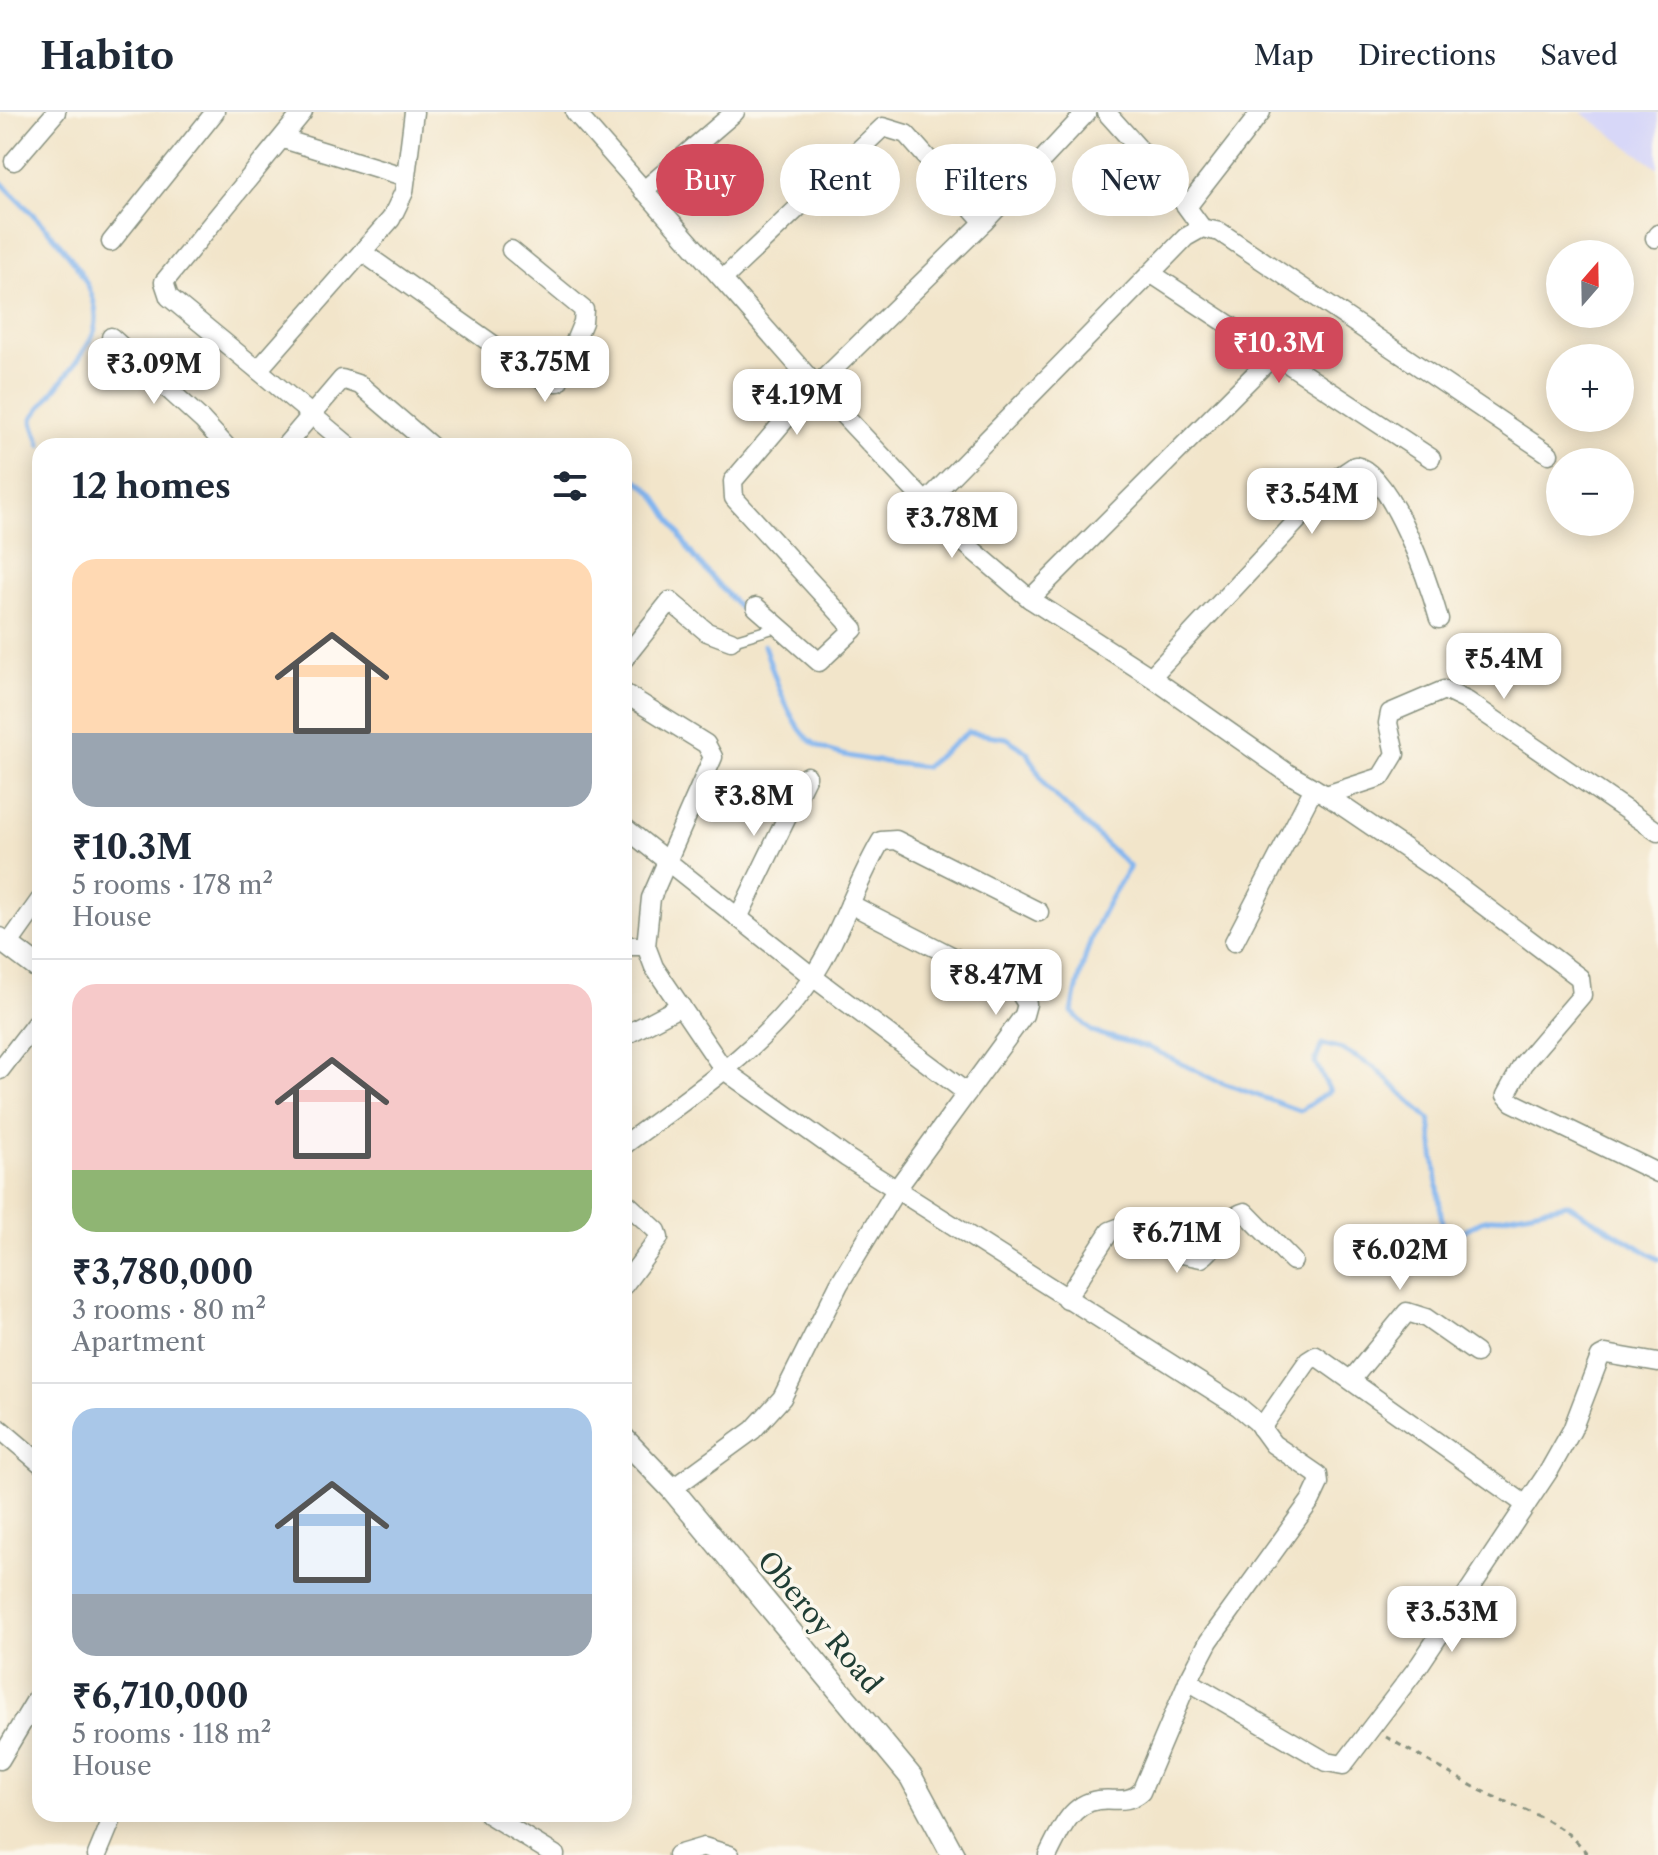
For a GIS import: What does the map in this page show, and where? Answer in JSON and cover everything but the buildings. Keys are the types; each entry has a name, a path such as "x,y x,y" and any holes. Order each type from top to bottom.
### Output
{"street":[{"path":"14,161 56,112"},
{"path":"111,242 215,112"},
{"path":"303,112 164,282 169,297 340,438"},
{"path":"258,370 391,219 404,192 414,112"},
{"path":"575,112 817,387 961,540 1030,599 1438,871 1580,978 1584,988 1575,1006 1523,1064 1506,1095 1512,1102 1658,1173"},
{"path":"643,191 735,112"},
{"path":"756,607 819,662 854,629 734,498 731,488 736,473 817,387 984,222 1087,112"},
{"path":"1106,112 1135,144"},
{"path":"1189,204 1261,112"},
{"path":"724,278 885,120 906,134 984,222"},
{"path":"283,139 406,177"},
{"path":"1189,210 1202,228"},
{"path":"927,501 1186,237 1202,228 1220,232 1546,452"},
{"path":"362,252 546,382 558,382 583,322 584,310 511,250"},
{"path":"1152,274 1431,458"},
{"path":"111,337 219,438"},
{"path":"1030,599 1273,356"},
{"path":"292,438 337,382 349,380 421,438"},
{"path":"1151,677 1337,478 1355,466 1361,467 1374,480 1416,547 1439,619"},
{"path":"632,649 670,601 707,632 731,641"},
{"path":"1234,942 1320,792 1381,777 1395,754 1388,723 1390,713 1444,690 1467,701 1658,832"},
{"path":"632,698 706,744 713,757 651,898 646,946 654,967 724,1070 896,1190 1239,1407 1273,1444 1314,1469 1319,1483 1311,1500 1217,1628 1188,1681 1141,1792 1134,1799 1098,1800 1074,1811 1048,1855"},
{"path":"738,918 807,776"},
{"path":"632,833 813,977 967,1093"},
{"path":"632,1139 724,1070 782,1016 813,977 875,851 888,839 1039,912"},
{"path":"672,1489 753,1430 782,1398 834,1294 896,1190 1024,1015 1025,996 850,904"},
{"path":"32,909 4,942 32,963"},
{"path":"632,946 646,946"},
{"path":"632,1032 681,1006"},
{"path":"0,1070 32,1028"},
{"path":"632,1208 657,1231 659,1238 632,1274"},
{"path":"1066,1299 1110,1231 1126,1225 1182,1254 1201,1258 1210,1252 1233,1217 1245,1212 1293,1261"},
{"path":"1351,1380 1407,1312 1426,1318 1476,1353"},
{"path":"1188,1681 1338,1767 1372,1729 1526,1505 1572,1430 1600,1357 1606,1354 1658,1363"},
{"path":"1261,1428 1313,1356 1526,1505"},
{"path":"0,1429 32,1456"},
{"name":"Oberoy Road","path":"632,1447 672,1489 911,1777 953,1855"},
{"path":"0,1759 32,1706"},
{"path":"97,1855 111,1822"},
{"path":"501,1822 555,1855"},
{"path":"677,1855 704,1847 730,1855"}],"lane":[{"path":"731,641 778,627"}],"path":[{"path":"1372,1729 1478,1789 1546,1819 1572,1837 1588,1855"}],"shaded area":[{"path":"1581,112 1658,112 1658,169"}],"waterway":[{"path":"0,181 67,253 93,297 96,319 91,339 32,419 38,438"},
{"path":"632,478 657,498 688,549 759,629"},
{"path":"764,645 790,713 806,737 815,744 853,757 925,767 968,732 1007,738 1028,753 1046,787 1130,867 1099,920 1077,990 1072,1012 1092,1032 1150,1048 1215,1080 1300,1111 1330,1091 1315,1062 1322,1044 1342,1049 1375,1068 1430,1120 1442,1223 1453,1237 1481,1221 1567,1204 1658,1259"}]}
